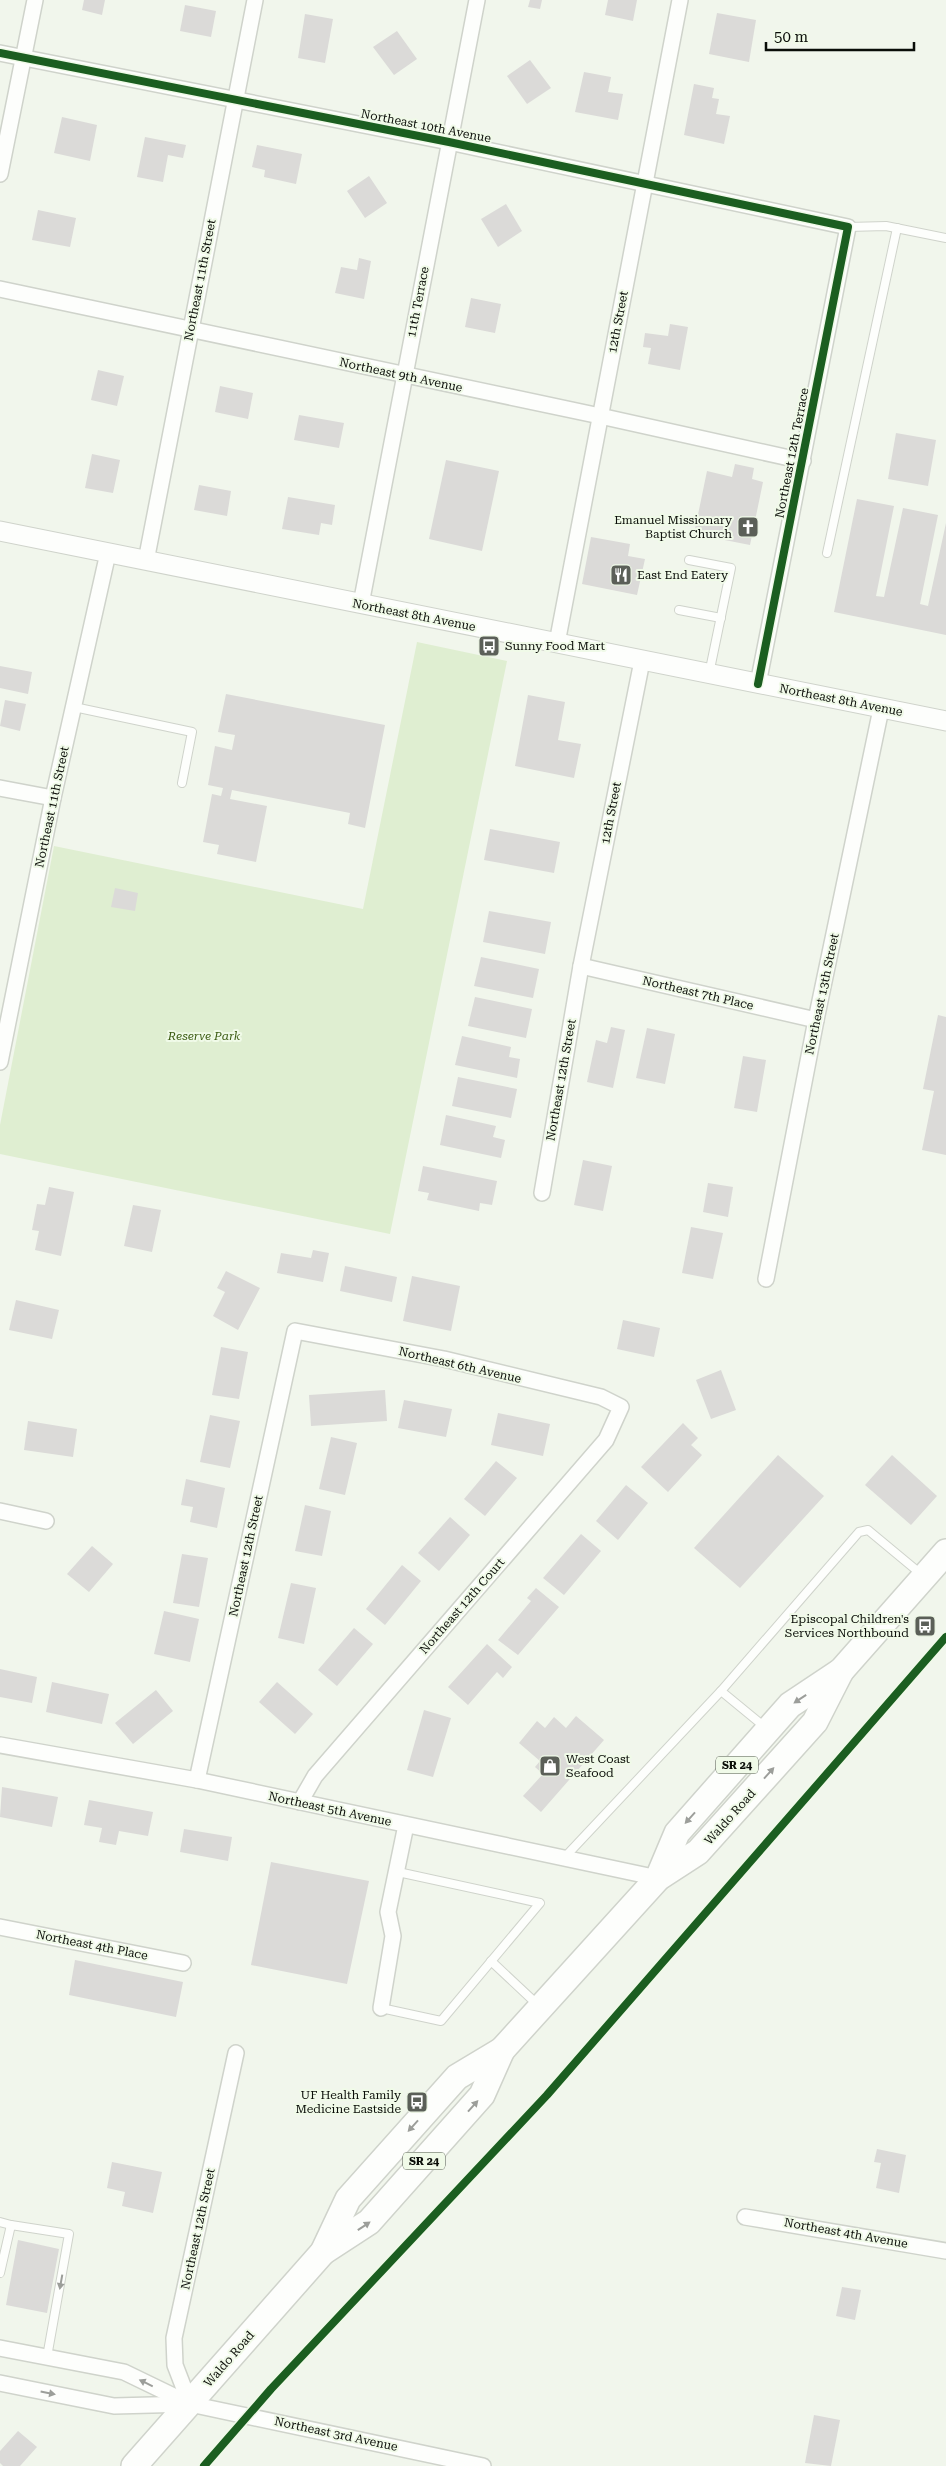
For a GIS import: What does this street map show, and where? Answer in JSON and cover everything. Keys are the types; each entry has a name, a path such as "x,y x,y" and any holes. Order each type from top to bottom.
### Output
{"highway":[{"name":"Waldo Road","path":"658,1878 676,1833 790,1705 840,1671 946,1552"},
{"name":"Waldo Road","path":"134,2466 323,2252 369,2222 376,2215 482,2095 502,2050 658,1878 698,1852 815,1722 840,1671"}],"street":[{"path":"0,174 35,0"},
{"name":"Northeast 11th Street","path":"146,561 254,0"},
{"name":"11th Terrace","path":"361,604 477,0"},
{"name":"12th Street","path":"557,644 680,0"},
{"name":"Northeast 10th Avenue","path":"0,53 645,182 848,227"},
{"name":"Northeast 12th Terrace","path":"758,684 848,227"},
{"name":"Northeast 9th Avenue","path":"0,289 803,461"},
{"name":"Northeast 8th Avenue","path":"0,531 946,721"},
{"name":"Northeast 11th Street","path":"0,1062 3,1026 108,553"},
{"name":"12th Street","path":"581,966 642,661"},
{"name":"Northeast 13th Street","path":"766,1279 816,1020 881,709"},
{"path":"0,788 53,798"},
{"name":"Northeast 7th Place","path":"581,966 816,1020"},
{"name":"Northeast 12th Street","path":"542,1193 581,966"},
{"name":"Northeast 12th Street","path":"197,1780 296,1331"},
{"name":"Northeast 6th Avenue","path":"296,1331 444,1359 601,1397 621,1407"},
{"name":"Northeast 12th Court","path":"300,1802 315,1776 606,1440 621,1407"},
{"path":"0,1511 46,1521"},
{"name":"Northeast 5th Avenue","path":"0,1745 197,1780 658,1878"},
{"path":"381,2008 393,1936 388,1912 398,1872 406,1825"},
{"name":"Northeast 4th Place","path":"0,1927 184,1963"},
{"name":"Northeast 12th Street","path":"190,2404 175,2365 174,2338 236,2053"},
{"name":"Northeast 4th Avenue","path":"745,2217 946,2251"},
{"name":"Northeast 3rd Avenue","path":"0,2348 124,2372 190,2404"},
{"name":"Northeast 3rd Avenue","path":"0,2383 114,2406 190,2404 482,2466"}],"lane":[{"path":"848,227 886,226 946,238"},
{"path":"827,553 897,228"},
{"path":"689,560 731,568 709,674"},
{"path":"679,610 721,618"},
{"path":"74,707 192,732 182,783"},
{"path":"564,1858 721,1691 859,1532 868,1530 924,1577"},
{"path":"721,1691 768,1730"},
{"path":"381,2008 441,2021 540,1903 398,1872"},
{"path":"491,1961 541,2008"},
{"path":"0,2222 69,2234 47,2357"},
{"path":"0,2273 11,2224"}],"green space":[{"name":"Reserve Park","path":"417,642 507,661 390,1234 0,1154 0,1125 54,846 363,909"}],"building":[{"path":"84,0 105,0 102,15 82,10"},
{"path":"530,0 542,0 540,9 528,7"},
{"path":"608,0 637,0 633,21 605,15"},
{"path":"185,5 216,11 211,37 180,31"},
{"path":"717,13 756,20 749,62 709,54"},
{"path":"305,14 333,19 325,63 298,58"},
{"path":"397,31 417,59 394,75 373,47"},
{"path":"530,60 551,88 527,104 507,76"},
{"path":"584,72 611,77 608,92 623,94 618,120 575,112"},
{"path":"694,84 714,88 712,98 719,99 716,114 730,116 724,144 684,135"},
{"path":"62,117 97,125 90,161 54,153"},
{"path":"145,137 186,145 183,158 168,155 163,182 137,177"},
{"path":"257,145 302,154 296,184 264,177 265,170 252,167"},
{"path":"369,176 387,203 365,218 347,191"},
{"path":"506,204 522,231 498,247 481,219"},
{"path":"38,210 76,218 70,247 32,240"},
{"path":"359,258 371,261 364,299 335,293 341,267 357,270"},
{"path":"471,298 501,304 495,333 465,327"},
{"path":"670,324 688,327 680,370 648,364 651,348 643,347 645,333 668,336"},
{"path":"98,370 124,376 117,406 91,400"},
{"path":"220,386 253,393 248,419 215,412"},
{"path":"299,415 344,423 339,448 294,440"},
{"path":"896,433 936,440 928,486 888,479"},
{"path":"92,454 120,460 113,493 85,488"},
{"path":"446,460 499,471 482,551 429,539"},
{"path":"735,464 754,468 752,479 763,482 750,545 694,534 707,471 732,477"},
{"path":"199,485 231,491 227,516 194,510"},
{"path":"288,497 335,505 332,525 321,523 319,535 282,529"},
{"path":"857,499 894,506 876,596 884,597 903,508 938,515 920,604 928,606 946,523 946,635 834,612"},
{"path":"591,537 630,544 628,556 645,559 637,595 582,584"},
{"path":"0,666 32,672 28,694 0,688"},
{"path":"226,694 385,725 365,828 348,824 350,813 232,790 230,799 267,806 256,862 217,854 219,845 203,842 212,794 221,796 223,788 208,785 215,746 232,750 235,735 218,732"},
{"path":"528,695 565,702 558,740 581,744 574,778 515,766"},
{"path":"5,700 26,704 20,731 0,726"},
{"path":"490,829 560,842 554,873 484,860"},
{"path":"115,888 138,893 135,911 111,907"},
{"path":"489,911 551,922 545,954 483,942"},
{"path":"481,957 539,969 533,998 474,986"},
{"path":"475,997 532,1009 526,1038 468,1026"},
{"path":"938,1015 946,1017 946,1155 922,1150 934,1091 923,1089"},
{"path":"611,1027 625,1030 613,1088 587,1082 596,1040 607,1043"},
{"path":"647,1028 675,1034 665,1084 636,1078"},
{"path":"462,1036 511,1047 509,1057 520,1059 517,1078 455,1065"},
{"path":"743,1056 766,1060 757,1112 734,1108"},
{"path":"458,1077 517,1089 511,1118 452,1106"},
{"path":"446,1115 496,1126 493,1137 505,1140 501,1158 440,1145"},
{"path":"583,1160 612,1166 603,1211 574,1205"},
{"path":"423,1166 497,1181 492,1205 480,1203 479,1211 427,1200 429,1193 418,1191"},
{"path":"708,1183 733,1187 728,1217 703,1212"},
{"path":"49,1187 74,1192 61,1256 35,1250 39,1231 32,1230 37,1204 45,1205"},
{"path":"133,1205 161,1210 152,1252 124,1246"},
{"path":"691,1227 723,1233 713,1279 682,1273"},
{"path":"313,1250 329,1253 323,1282 277,1273 281,1253 311,1258"},
{"path":"345,1266 397,1277 392,1302 340,1291"},
{"path":"226,1271 260,1288 238,1330 213,1316 225,1292 217,1288"},
{"path":"412,1276 460,1286 451,1331 403,1321"},
{"path":"16,1300 59,1310 52,1339 9,1330"},
{"path":"623,1320 660,1328 654,1357 617,1349"},
{"path":"221,1347 248,1352 239,1399 212,1395"},
{"path":"721,1370 736,1410 711,1419 696,1380"},
{"path":"385,1390 387,1421 311,1426 309,1395"},
{"path":"404,1400 452,1409 446,1437 398,1428"},
{"path":"498,1413 550,1424 543,1456 491,1445"},
{"path":"210,1415 240,1421 230,1468 200,1462"},
{"path":"28,1421 77,1429 73,1457 24,1450"},
{"path":"683,1423 698,1438 691,1445 702,1455 668,1492 641,1467"},
{"path":"331,1437 357,1443 345,1495 319,1489"},
{"path":"778,1455 824,1496 740,1588 694,1548"},
{"path":"892,1455 937,1496 911,1525 865,1485"},
{"path":"496,1461 517,1478 485,1516 464,1499"},
{"path":"186,1479 225,1488 217,1528 190,1522 193,1507 181,1505"},
{"path":"626,1485 648,1503 618,1540 596,1521"},
{"path":"305,1505 331,1511 322,1556 295,1551"},
{"path":"450,1517 470,1535 439,1571 418,1553"},
{"path":"581,1534 601,1551 564,1595 543,1578"},
{"path":"92,1546 113,1564 89,1592 67,1574"},
{"path":"182,1554 208,1558 199,1607 173,1603"},
{"path":"402,1565 421,1581 385,1625 366,1609"},
{"path":"291,1583 316,1588 304,1644 278,1638"},
{"path":"536,1588 559,1607 518,1655 498,1640 531,1601 527,1598"},
{"path":"164,1611 199,1619 190,1662 154,1654"},
{"path":"354,1628 373,1644 337,1686 318,1670"},
{"path":"487,1644 512,1667 503,1678 497,1672 468,1705 448,1687"},
{"path":"0,1669 37,1677 32,1703 0,1697"},
{"path":"52,1682 109,1694 102,1724 46,1712"},
{"path":"277,1682 313,1714 295,1734 259,1702"},
{"path":"156,1690 173,1711 133,1744 115,1723"},
{"path":"424,1710 451,1718 433,1777 407,1770"},
{"path":"576,1716 604,1740 541,1812 523,1796 543,1774 535,1767 540,1761 519,1743 537,1721 545,1728 554,1717 566,1728"},
{"path":"2,1787 58,1797 52,1827 0,1817"},
{"path":"89,1800 153,1812 148,1836 119,1831 116,1845 99,1842 102,1828 84,1825"},
{"path":"184,1829 232,1837 228,1861 180,1852"},
{"path":"271,1862 369,1881 347,1984 251,1965"},
{"path":"75,1960 183,1982 176,2017 69,1995"},
{"path":"877,2149 906,2155 899,2193 876,2188 881,2163 874,2162"},
{"path":"112,2162 162,2172 153,2213 122,2206 125,2192 107,2188"},
{"path":"18,2240 59,2249 47,2313 6,2305"},
{"path":"842,2287 861,2290 855,2320 836,2316"},
{"path":"814,2415 840,2420 831,2466 805,2463"},
{"path":"18,2431 37,2447 20,2466 3,2466 0,2463 0,2451"}],"cycle path":[{"path":"0,53 449,142 848,227 758,684"},
{"path":"204,2466 271,2389 547,2095 946,1637"}],"place":[{"name":"Emanuel Missionary Baptist Church","path":"748,527"},
{"name":"East End Eatery","path":"621,575"},
{"name":"Sunny Food Mart","path":"489,646"},
{"name":"Episcopal Children's Services Northbound","path":"925,1626"},
{"name":"West Coast Seafood","path":"550,1766"},
{"name":"UF Health Family Medicine Eastside","path":"417,2102"}]}
